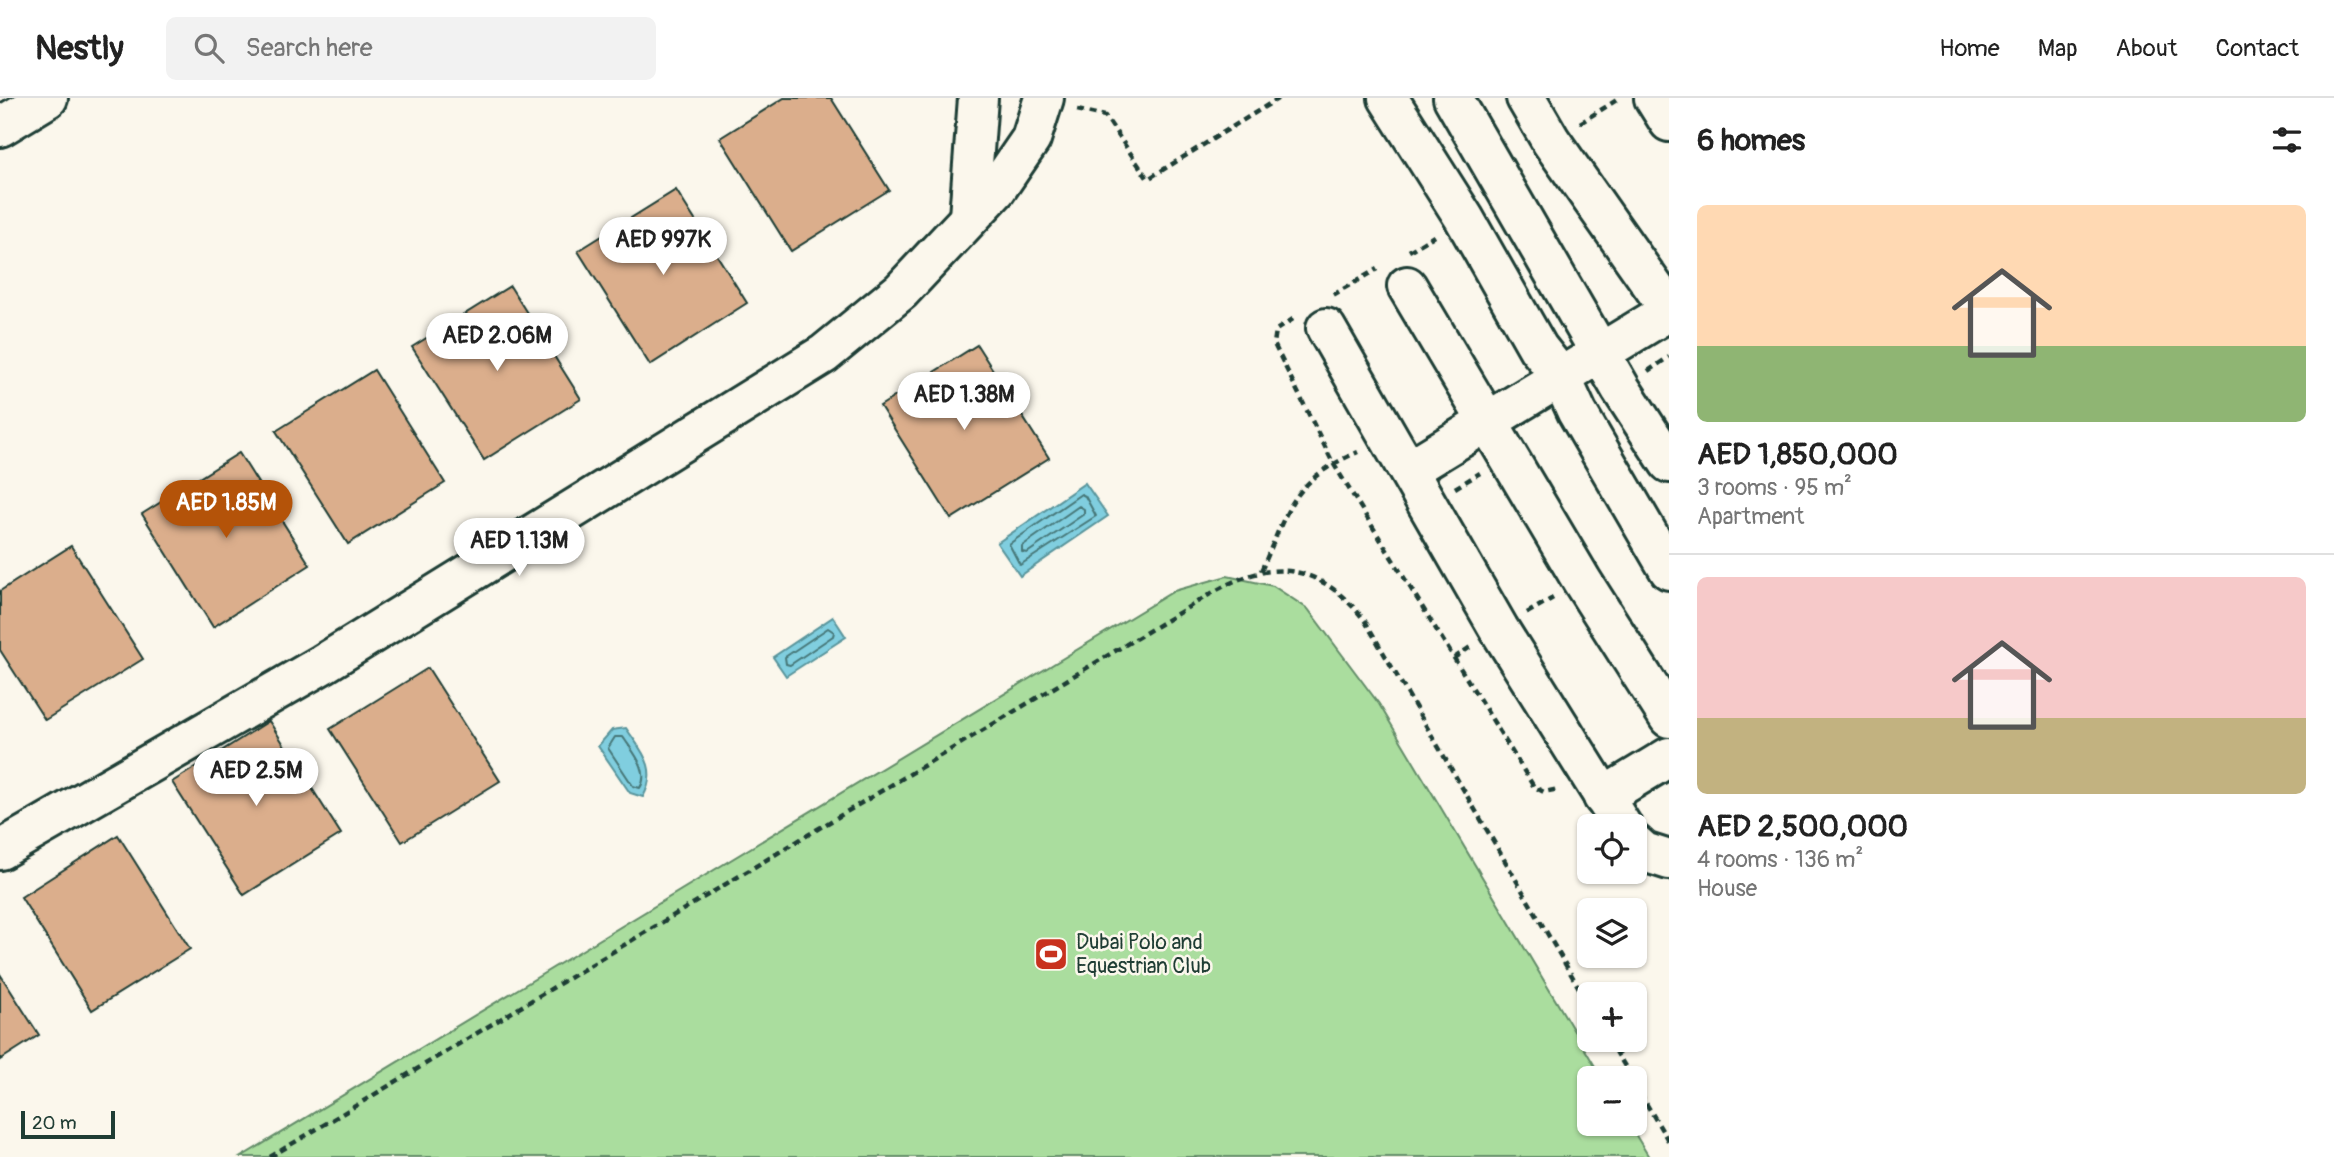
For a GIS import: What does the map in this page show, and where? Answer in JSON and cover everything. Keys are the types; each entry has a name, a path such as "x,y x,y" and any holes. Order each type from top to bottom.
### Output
{"street":[{"path":"0,127 48,98"},
{"path":"969,217 978,98"},
{"path":"1388,98 1464,218 1538,348 1561,377 1577,412 1669,570"},
{"path":"1452,98 1601,353 1669,463"},
{"path":"1402,456 1489,421 1669,310 1550,141 1526,98"},
{"path":"1654,98 1669,122"},
{"path":"0,850 323,664 824,354 901,291 996,190 1031,139 1043,102"},
{"path":"1407,286 1582,580 1669,718"},
{"path":"1326,328 1402,456 1499,629 1613,811 1669,757"},
{"path":"1647,852 1669,860"}],"path":[{"path":"1043,102 1105,116 1148,179 1279,98"},
{"path":"1261,571 1293,501 1307,482 1334,463 1361,451 1402,456"},
{"path":"270,1157 1217,590 1242,576 1261,571 1291,570 1321,579 1346,597 1365,621 1577,984"},
{"path":"1647,1105 1669,1142"}],"green space":[{"name":"Dubai Polo and Equestrian Club","path":"1227,576 1273,586 1308,609 1379,704 1577,1036 1577,1052 1586,1052 1595,1066 1577,1066 1577,1136 1636,1136 1649,1157 241,1157 1174,591"}],"water":[{"path":"1085,483 1108,516 1020,576 997,543"},
{"path":"833,617 846,637 786,676 773,657"},
{"path":"626,728 643,753 649,769 648,787 643,797 630,793 598,746 612,730"}],"building":[{"path":"784,98 831,98 889,190 791,251 720,138"},
{"path":"676,190 747,303 650,365 578,251"},
{"path":"510,286 581,399 484,460 412,347"},
{"path":"977,345 1049,458 951,519 880,406"},
{"path":"374,370 445,483 348,544 276,431"},
{"path":"239,453 310,565 213,627 142,514"},
{"path":"71,546 143,659 45,720 0,650 0,591"},
{"path":"428,668 500,781 402,842 330,729"},
{"path":"269,721 341,834 244,895 172,782"},
{"path":"118,835 190,949 92,1010 21,897"},
{"path":"0,974 39,1035 0,1060"}],"place":[{"name":"Dubai Polo and Equestrian Club","path":"1051,954"}]}
